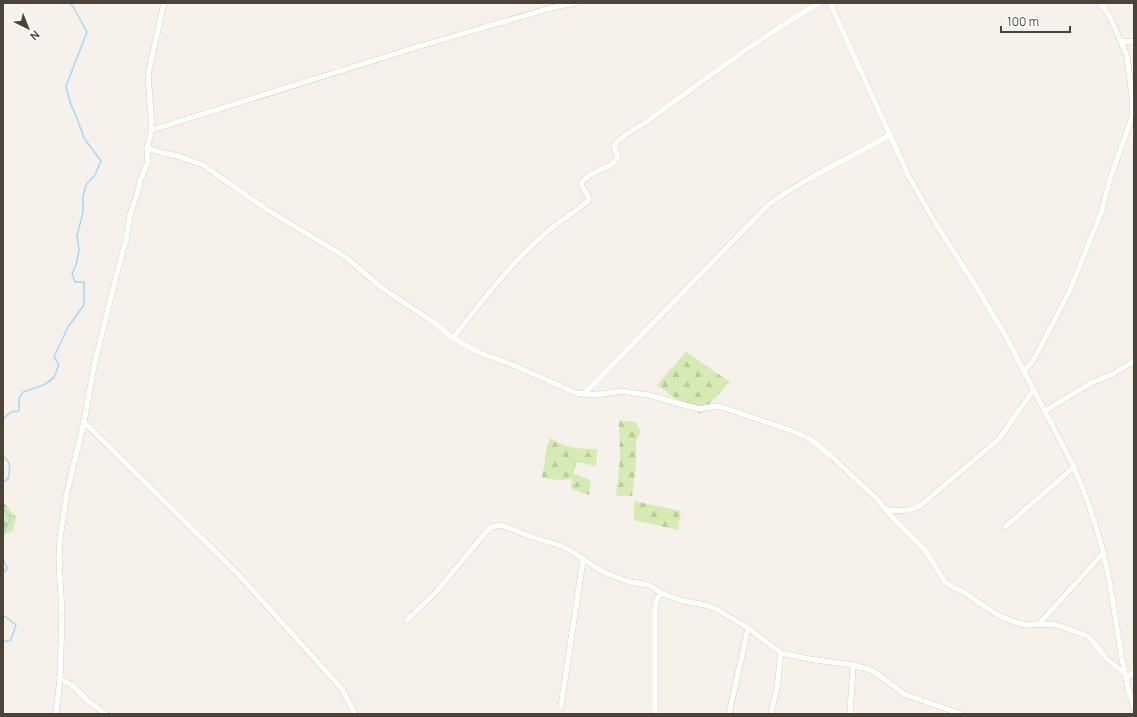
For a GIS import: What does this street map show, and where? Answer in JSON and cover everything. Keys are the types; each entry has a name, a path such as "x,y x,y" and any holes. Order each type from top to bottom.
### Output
{"street":[{"path":"56,714 60,679 62,615 59,559 60,538 67,492 84,422 94,366 126,240 130,215 148,162 147,148 152,128 148,75 164,3"},
{"path":"152,128 155,129 420,46 558,6 577,3"},
{"path":"453,338 493,288 525,252 547,231 589,200 582,184 583,180 590,174 608,166 617,159 618,156 614,147 616,142 641,126 743,52 819,3"},
{"path":"830,3 909,177 952,250 992,312 1074,467 1088,501 1104,552 1126,676 1134,708"},
{"path":"1024,371 1041,346 1070,290 1101,213 1110,179 1132,117 1133,103 1127,56 1102,3"},
{"path":"1121,42 1134,42"},
{"path":"584,394 768,205 790,189 816,174 890,135"},
{"path":"147,148 178,156 203,165 263,207 347,258 382,288 429,319 453,338 478,352 513,365 576,393 596,395 621,391 648,395 699,409 716,406 792,431 810,439 831,456 877,499 925,550 948,585 962,591 996,614 1026,625 1054,624 1085,635 1091,639 1106,658 1126,676"},
{"path":"1045,411 1092,383 1113,374 1134,361"},
{"path":"886,510 907,511 913,510 921,505 999,439 1034,390"},
{"path":"84,422 238,574 342,689 355,714"},
{"path":"1006,526 1074,467"},
{"path":"407,620 436,591 491,528 501,525 570,550 583,560 606,573 630,582 649,585 661,593 683,601 705,605 716,609 748,628 781,653 809,659 854,665 868,669 879,675 904,694 961,714"},
{"path":"1039,624 1104,552"},
{"path":"561,706 583,560"},
{"path":"655,714 655,606 661,593"},
{"path":"729,714 748,628"},
{"path":"771,714 777,688 781,653"},
{"path":"850,714 854,665"},
{"path":"1126,676 1134,672"},
{"path":"60,679 72,686 88,702 106,714"}],"green space":[{"path":"686,352 730,382 700,414 683,404 657,385"},
{"path":"619,420 636,422 641,432 636,440 636,466 632,496 616,496 620,460"},
{"path":"550,438 561,444 573,447 597,449 596,466 576,462 574,474 591,480 589,495 571,489 572,479 559,480 542,478"},
{"path":"634,501 681,511 678,530 634,520"},
{"path":"3,502 16,517 13,531 3,535"}],"waterway":[{"path":"3,419 11,412 19,411 19,398 23,392 44,385 54,377 59,365 54,357 68,327 84,305 84,282 75,282 72,274 76,265 79,250 77,236 83,212 83,197 86,185 95,175 101,161 84,138 70,102 66,86 87,32 70,3"},
{"path":"3,456 8,461 10,469 8,479 3,482"},
{"path":"3,509 11,517 3,534"},
{"path":"3,559 7,567 6,571 3,572"},
{"path":"3,615 16,625 11,640 3,642"}]}
